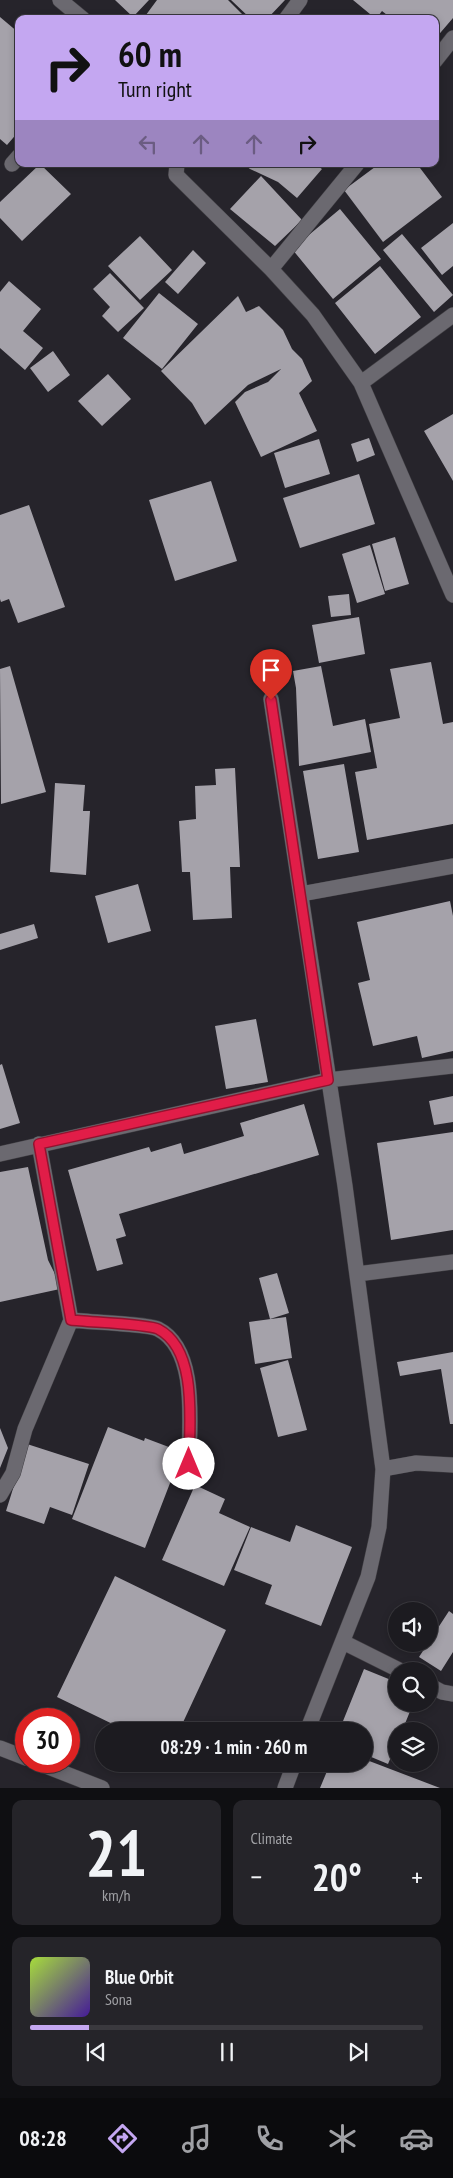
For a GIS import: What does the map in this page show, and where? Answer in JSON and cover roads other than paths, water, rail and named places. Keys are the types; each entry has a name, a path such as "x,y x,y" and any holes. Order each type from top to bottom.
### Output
{"street":[{"path":"60,0 79,15"},
{"path":"289,15 300,0"},
{"path":"439,56 453,38"},
{"path":"177,167 176,176 270,269 313,315 361,383 453,595"},
{"path":"270,269 355,167"},
{"path":"361,383 453,315"},
{"path":"271,700 357,1274 383,1469 379,1527 368,1577 311,1722"},
{"path":"301,894 453,866"},
{"path":"0,1154 328,1080 453,1066"},
{"path":"0,1495 12,1473 24,1429 71,1320 39,1144"},
{"path":"357,1274 453,1262"},
{"path":"71,1320 158,1329 175,1344 188,1376 189,1464"},
{"path":"383,1469 416,1464 453,1465"},
{"path":"343,1642 388,1664"},
{"path":"438,1690 453,1694"},
{"path":"0,1748 15,1754"},
{"path":"285,1788 291,1772"},
{"path":"64,1773 102,1788"}]}
